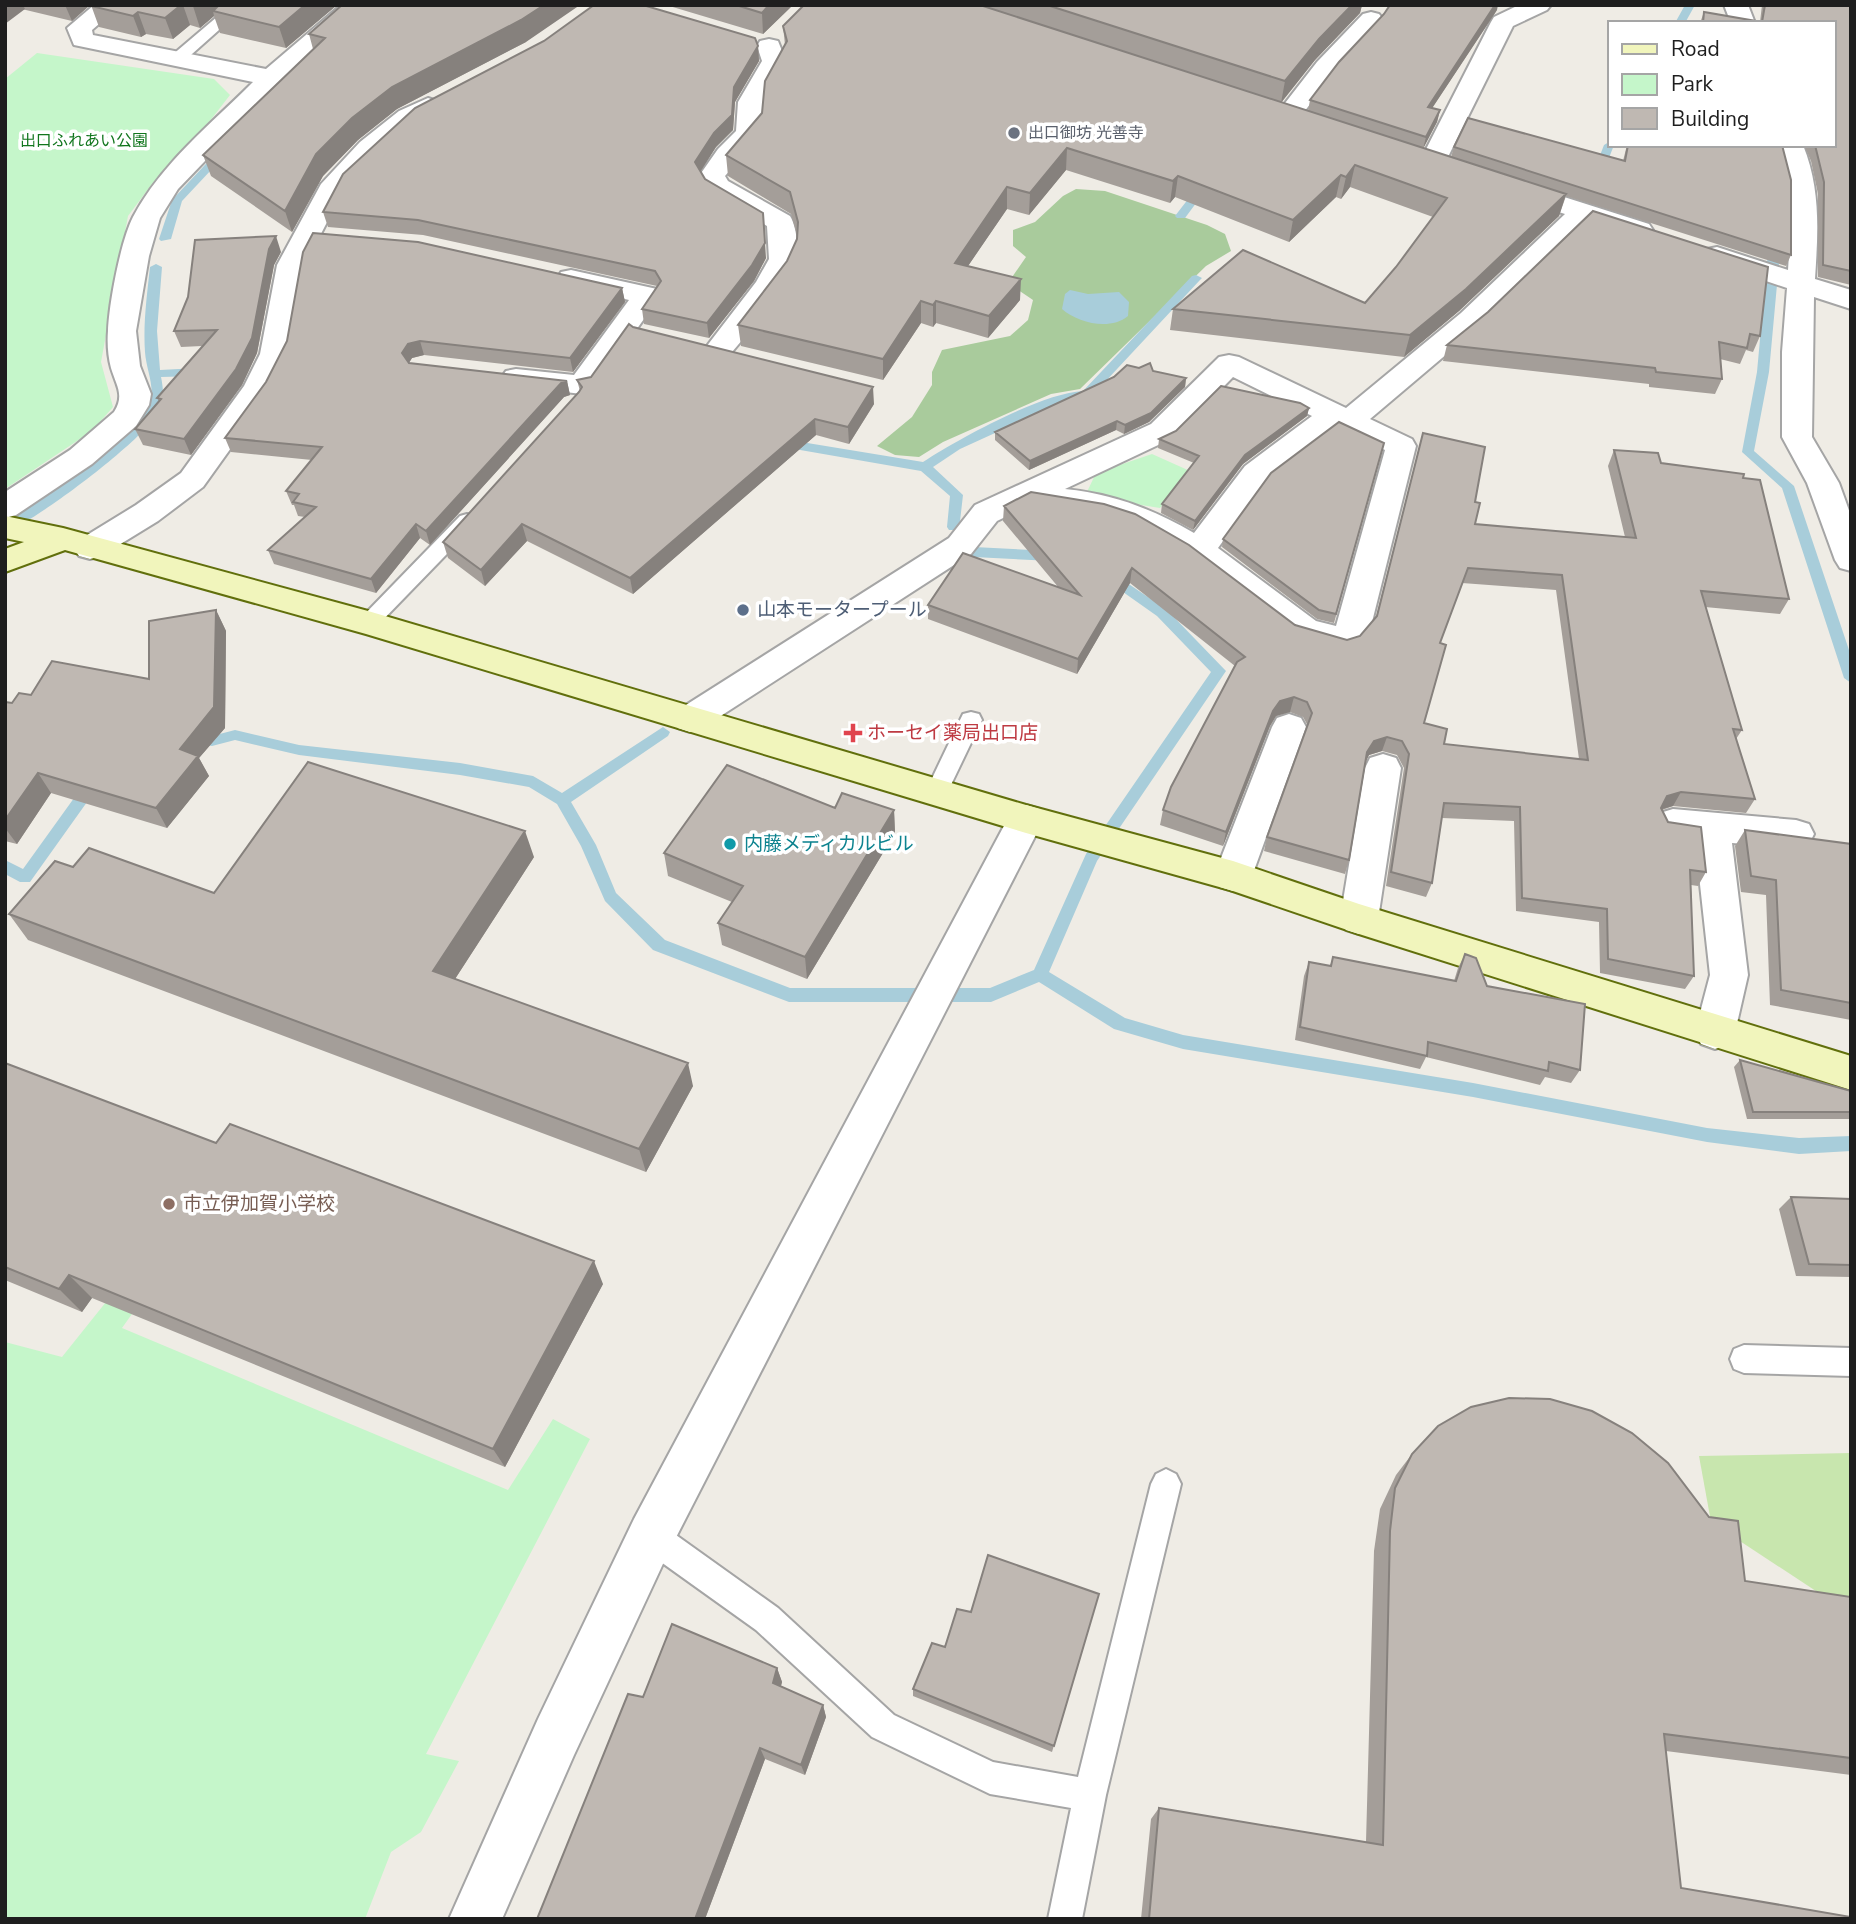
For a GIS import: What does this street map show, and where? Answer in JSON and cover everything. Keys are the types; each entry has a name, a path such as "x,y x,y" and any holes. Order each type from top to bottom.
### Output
{"street":[{"path":"109,5 79,28 83,40 271,78"},
{"path":"10,522 125,419 134,405 135,394 125,366 122,331 135,256 146,218 168,184 271,78 356,5"},
{"path":"1432,163 1503,22 1539,5"},
{"path":"1288,116 1326,67 1371,19"},
{"path":"719,352 769,285 783,259 780,222 717,186 712,176 727,155 749,133 751,102 774,61 767,38"},
{"path":"5,561 77,543 147,513 192,480 258,388 275,354 291,265 318,236 334,184 369,148 408,116 450,94"},
{"path":"1263,108 1314,125"},
{"path":"1791,147 1799,168 1805,216 1800,283 1797,438 1823,483 1851,559"},
{"path":"1406,154 1457,171"},
{"path":"1495,183 1661,237"},
{"path":"1199,550 1256,473 1341,418 1471,319 1583,212"},
{"path":"1699,250 1851,300"},
{"path":"490,375 582,385 647,295 541,272"},
{"path":"690,719 960,547 986,513 1023,494 1162,431 1229,364 1401,446 1353,630 1342,640 1305,630 1199,550 1145,519 1088,502 1023,494"},
{"path":"10,522 368,623 1026,819 1233,876 1359,919 1851,1073"},
{"path":"1233,876 1289,727"},
{"path":"1359,919 1383,768"},
{"path":"475,1919 556,1737 651,1536 1026,819"},
{"path":"1674,823 1796,834"},
{"path":"1712,826 1729,975 1715,1032"}],"lane":[{"path":"177,59 240,5"},
{"path":"368,623 485,501"},
{"path":"937,791 971,720"},
{"path":"1744,1359 1851,1362"},
{"path":"1065,1919 1090,1795 1166,1484"},
{"path":"651,1536 767,1619 883,1727 990,1778 1090,1795"}],"green space":[{"name":"出口ふれあい公園","path":"37,53 214,79 230,95 199,135 152,184 128,216 101,362 113,407 92,431 5,489 5,79"},
{"path":"1076,189 1105,191 1207,225 1225,234 1231,251 1206,266 1080,389 1051,394 943,442 919,457 895,455 877,446 912,417 932,385 932,372 942,350 1010,336 1028,320 1033,300 1008,283 1026,257 1013,246 1013,230 1035,222 1063,196"},
{"path":"1152,454 1190,471 1160,508 1085,496 1096,473"},
{"path":"174,1255 122,1328 508,1490 553,1419 590,1439 426,1754 459,1761 421,1832 391,1852 365,1919 5,1919 5,1342 62,1357 142,1257"},
{"path":"1851,1453 1851,1603 1831,1601 1711,1522 1699,1456"}],"water":[{"path":"1070,290 1088,294 1119,292 1129,302 1128,316 1121,321 1103,324 1077,318 1062,309 1065,294"}],"building":[{"path":"91,5 181,5 165,18 138,12 133,16"},
{"path":"219,5 305,5 279,27 213,11"},
{"path":"342,5 544,5 521,20 392,87 352,118 316,154 285,211 203,155 325,38 309,34"},
{"path":"594,5 643,5 755,38 758,46 734,87 732,115 714,133 695,162 705,179 763,213 765,243 752,265 707,323 642,309 661,281 655,271 418,220 323,212 343,174 415,108 544,41"},
{"path":"736,5 769,5 762,13"},
{"path":"804,5 980,5 1566,194 1466,289 1410,335 1173,309 1243,250 1365,303 1396,267 1447,198 1355,165 1346,177 1341,175 1293,220 1178,176 1173,181 1067,148 1030,193 1007,187 955,263 1021,279 989,316 936,301 933,305 921,301 883,359 738,325 787,261 797,239 798,222 790,192 726,155 762,113 765,81 787,41 783,26"},
{"path":"1047,5 1352,5 1319,39 1285,81"},
{"path":"1390,5 1495,5 1428,107 1440,110 1426,137 1310,100 1339,62"},
{"path":"1765,5 1851,5 1851,271 1823,265 1824,182 1815,147 1835,147 1835,21 1762,21"},
{"path":"1704,12 1756,21 1703,21"},
{"path":"1468,118 1625,161 1628,147 1783,147 1791,180 1791,255 1454,147"},
{"path":"1593,211 1768,267 1760,336 1750,334 1747,348 1719,342 1722,379 1656,372 1655,368 1447,345 1488,312"},
{"path":"313,233 418,242 622,288 570,358 420,341 408,344 402,353 409,363 567,381 561,383 426,531 416,524 371,579 268,550 316,507 293,502 299,494 286,491 322,447 225,438 266,382 287,341 303,252"},
{"path":"276,236 269,249 252,338 236,369 184,439 135,429 161,399 157,398 217,330 174,331 188,297 195,240"},
{"path":"629,324 873,387 848,427 815,419 630,578 522,524 481,570 443,542 579,392 582,387 577,380 591,377"},
{"path":"1150,363 1153,371 1186,378 1151,413 1125,425 1117,421 1030,461 995,432 1114,377 1127,365 1139,368"},
{"path":"1221,386 1300,403 1309,408 1245,455 1195,521 1162,504 1199,456 1159,439 1176,431"},
{"path":"1339,422 1384,443 1336,614 1319,610 1223,539 1271,473"},
{"path":"1423,433 1485,447 1475,502 1480,503 1475,524 1636,538 1614,450 1658,453 1661,463 1744,474 1743,478 1760,480 1789,599 1701,591 1742,730 1733,729 1755,799 1681,792 1667,796 1661,808 1668,822 1701,827 1706,872 1690,870 1694,976 1608,959 1607,909 1522,898 1520,807 1444,803 1432,883 1391,872 1409,754 1402,741 1387,737 1374,741 1367,752 1349,860 1267,837 1312,713 1307,702 1294,697 1280,701 1273,711 1226,832 1163,810 1171,787 1237,662 1245,657 1132,568 1078,659 928,605 963,553 1080,595 1004,506 1031,492 1104,504 1135,514 1189,545 1295,625 1347,640 1360,636 1377,616","holes":["1468,568 1562,575 1588,760 1444,744 1447,729 1424,723 1446,645 1440,643"]},
{"path":"216,610 214,707 180,749 198,756 156,808 38,773 5,820 5,702 12,703 19,693 31,695 52,661 149,679 149,621"},
{"path":"308,762 525,831 433,971 688,1063 639,1149 9,914 55,861 73,867 89,848 214,893"},
{"path":"727,765 835,808 842,793 894,810 805,957 718,923 743,886 664,853"},
{"path":"1745,830 1851,844 1851,1003 1781,990 1776,880 1751,876"},
{"path":"1465,954 1476,958 1487,986 1585,1004 1580,1070 1549,1062 1548,1071 1428,1042 1427,1056 1300,1027 1309,962 1331,966 1333,957 1456,981"},
{"path":"1740,1060 1851,1091 1851,1112 1753,1112"},
{"path":"5,1063 216,1143 230,1124 594,1261 493,1449 69,1275 59,1289 5,1267"},
{"path":"1791,1197 1851,1199 1851,1265 1809,1264"},
{"path":"1509,1398 1550,1399 1592,1411 1632,1433 1668,1463 1709,1517 1738,1521 1745,1581 1851,1597 1851,1758 1664,1734 1681,1888 1851,1919 1149,1919 1159,1808 1383,1845 1390,1531 1395,1488 1412,1454 1438,1426 1471,1407"},
{"path":"988,1555 1099,1594 1054,1746 913,1689 932,1643 945,1647 957,1609 971,1612"},
{"path":"672,1624 777,1668 773,1683 823,1705 801,1765 760,1748 695,1919 537,1919 628,1694 643,1697"}],"waterway":[{"path":"1681,21 1690,5"},
{"path":"1597,176 1608,147"},
{"path":"165,239 177,200 222,153"},
{"path":"1181,216 1203,187"},
{"path":"1775,241 1763,372 1748,452 1788,486 1851,678"},
{"path":"154,374 151,342 156,267"},
{"path":"925,467 956,446 1065,396 1086,395 1196,278"},
{"path":"154,374 198,372"},
{"path":"5,528 91,470 136,432 151,415 157,401 154,374"},
{"path":"783,443 925,467"},
{"path":"925,467 957,495 954,527"},
{"path":"974,552 1052,556"},
{"path":"1040,975 1091,858 1219,671 1162,613 1111,577"},
{"path":"562,800 663,732"},
{"path":"193,738 212,741 235,735 299,750 460,769 533,782 562,800"},
{"path":"5,866 25,878 92,784"},
{"path":"562,800 588,845 610,897 659,945 789,995 991,995 1040,975"},
{"path":"1040,975 1120,1024 1183,1042 1473,1090 1707,1135 1799,1146 1851,1143"}],"place":[{"name":"出口御坊 光善寺","path":"1014,133"},
{"name":"山本モータープール","path":"743,610"},
{"name":"ホーセイ薬局出口店","path":"853,733"},
{"name":"内藤メディカルビル","path":"730,844"},
{"name":"市立伊加賀小学校","path":"169,1204"}]}
